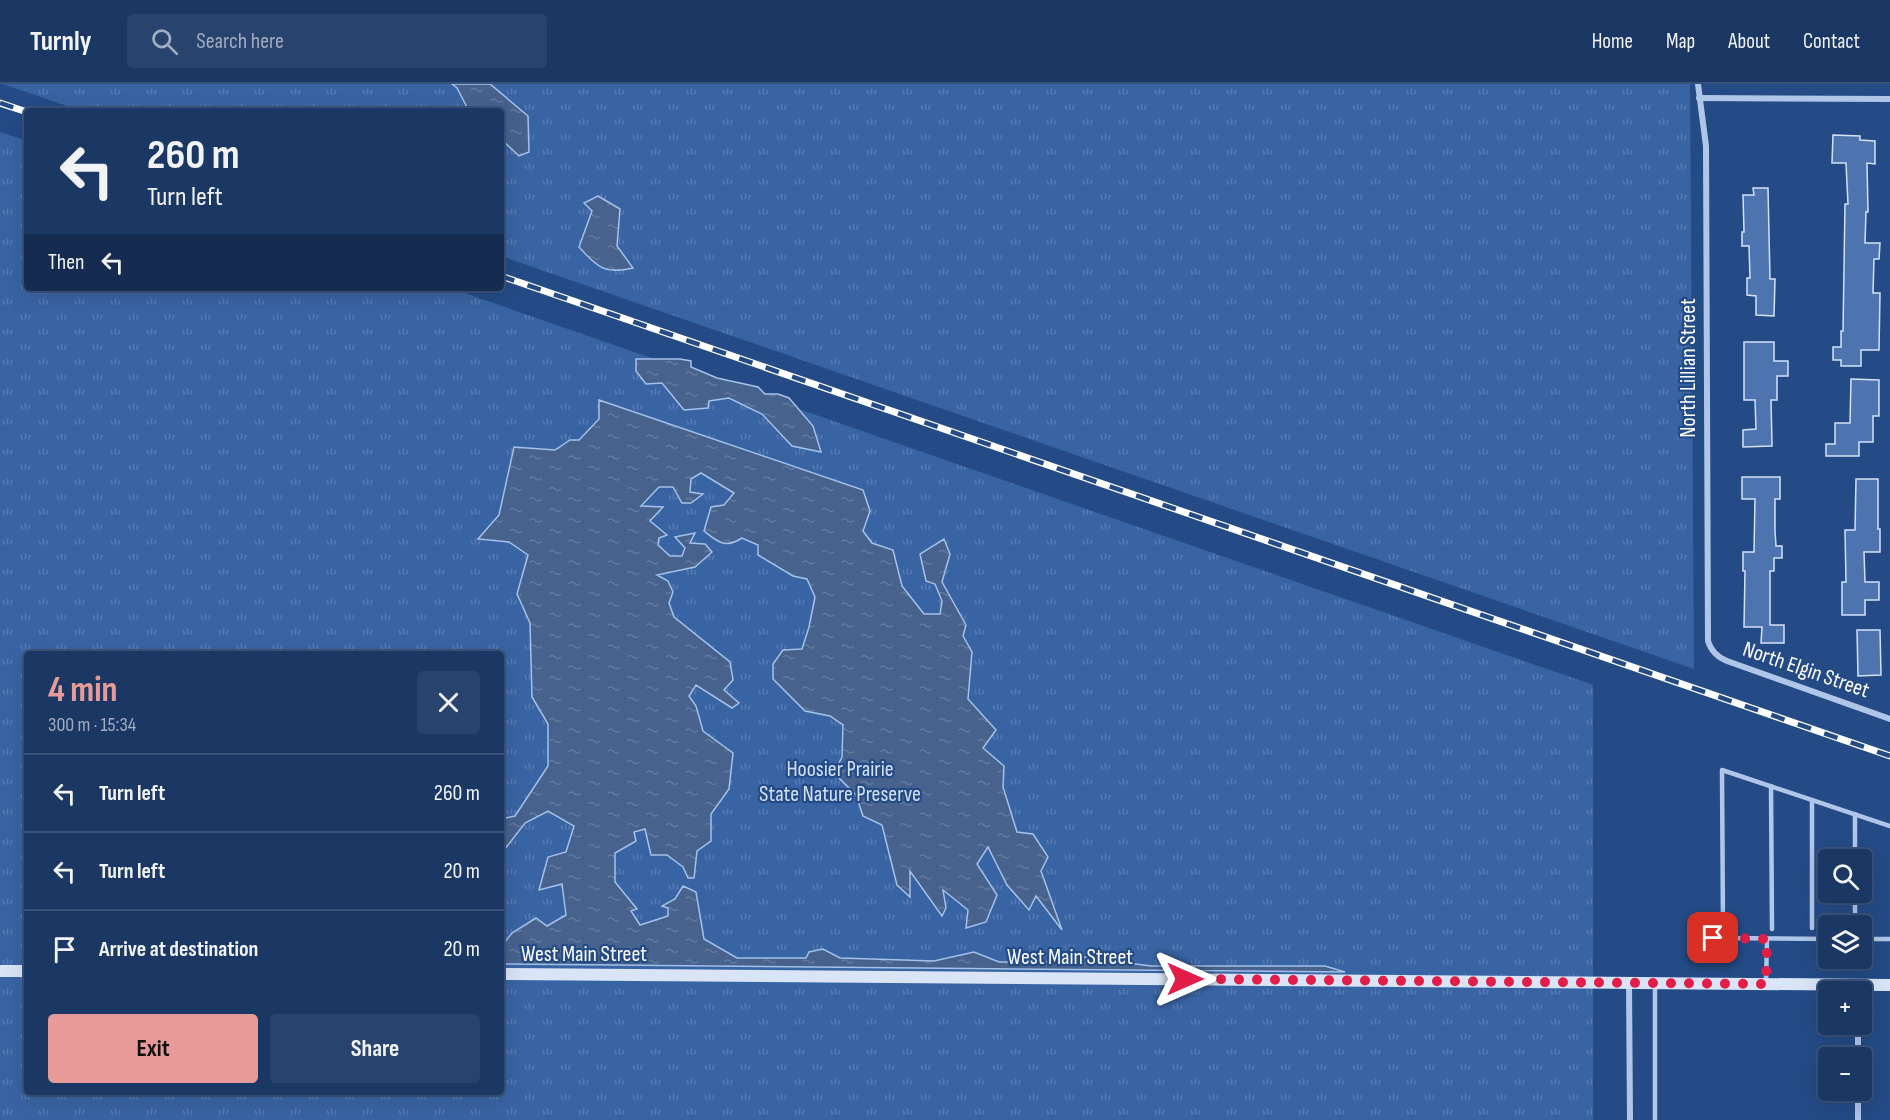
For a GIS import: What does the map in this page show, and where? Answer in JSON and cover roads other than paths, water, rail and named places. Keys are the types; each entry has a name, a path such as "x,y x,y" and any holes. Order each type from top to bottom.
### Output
{"street":[{"name":"North Lillian Street","path":"1698,84 1706,146 1707,632 1713,652"},
{"path":"1699,98 1890,99"},
{"name":"North Elgin Street","path":"1713,652 1727,661 1890,719"},
{"path":"0,971 24,971"},
{"name":"West Main Street","path":"504,974 1655,982 1818,986"},
{"path":"1629,982 1630,1120"},
{"name":"West Main Street","path":"1872,987 1890,985"},
{"path":"1858,1101 1858,1120"}],"lane":[{"path":"1723,929 1722,770 1890,826"},
{"path":"1771,786 1772,929"},
{"path":"1812,800 1812,928"},
{"path":"1855,814 1855,849"},
{"path":"1713,938 1818,939"},
{"path":"1766,984 1767,939"},
{"path":"1872,939 1890,939"},
{"path":"1655,982 1655,1120"}],"water":[{"path":"452,84 490,84 528,116 529,152 519,156 504,142 504,108 467,108 457,88"},
{"path":"598,196 620,209 617,246 633,268 608,270 602,268 579,247 592,211 584,203"},
{"path":"636,359 691,361 691,367 717,378 758,387 765,394 778,394 789,398 813,426 821,452 792,446 762,414 729,398 709,401 708,408 684,410 662,383 646,384 636,371"},
{"path":"599,400 863,490 870,511 863,531 872,543 893,550 902,586 924,614 940,614 942,601 935,584 926,581 920,554 944,539 950,554 942,582 966,625 963,636 972,652 968,699 996,730 983,748 1004,766 1003,787 1017,832 1033,834 1048,857 1041,871 1062,930 1036,896 1029,910 1007,885 988,847 977,864 997,895 986,922 966,928 968,910 943,890 946,908 942,916 910,871 910,897 897,885 882,825 863,816 856,795 834,773 842,757 843,725 830,716 805,711 773,679 773,664 783,650 802,649 815,597 807,579 793,576 758,555 758,545 742,538 731,543 722,543 704,531 711,507 724,505 734,493 701,473 691,479 690,492 703,494 691,503 682,503 673,487 659,487 641,506 663,507 650,521 667,535 659,538 658,545 670,556 682,556 685,548 675,537 695,533 690,543 705,544 712,552 695,567 657,575 668,581 673,592 669,603 674,617 730,662 733,680 724,690 739,703 732,708 696,685 689,696 696,706 703,731 733,753 729,789 711,814 711,841 697,851 694,878 688,878 683,867 667,855 651,855 645,829 634,832 636,841 615,853 615,882 637,909 631,911 640,925 668,916 668,908 662,906 675,899 683,886 696,892 704,939 737,958 806,958 809,952 823,949 840,958 934,961 974,952 999,962 1049,962 1075,956 1151,966 1325,966 1345,972 504,964 504,943 512,933 536,918 547,926 566,915 562,884 539,890 548,857 566,852 574,826 548,811 525,823 504,849 504,818 515,816 548,766 548,724 532,697 530,623 517,594 528,555 509,542 478,539 499,515 514,447 555,450 570,440 579,440 599,419"}],"railway":[{"path":"0,103 24,111"},
{"path":"504,277 1890,756"}],"park label":[{"name":"Hoosier Prairie State Nature Preserve","path":"840,782"}]}
